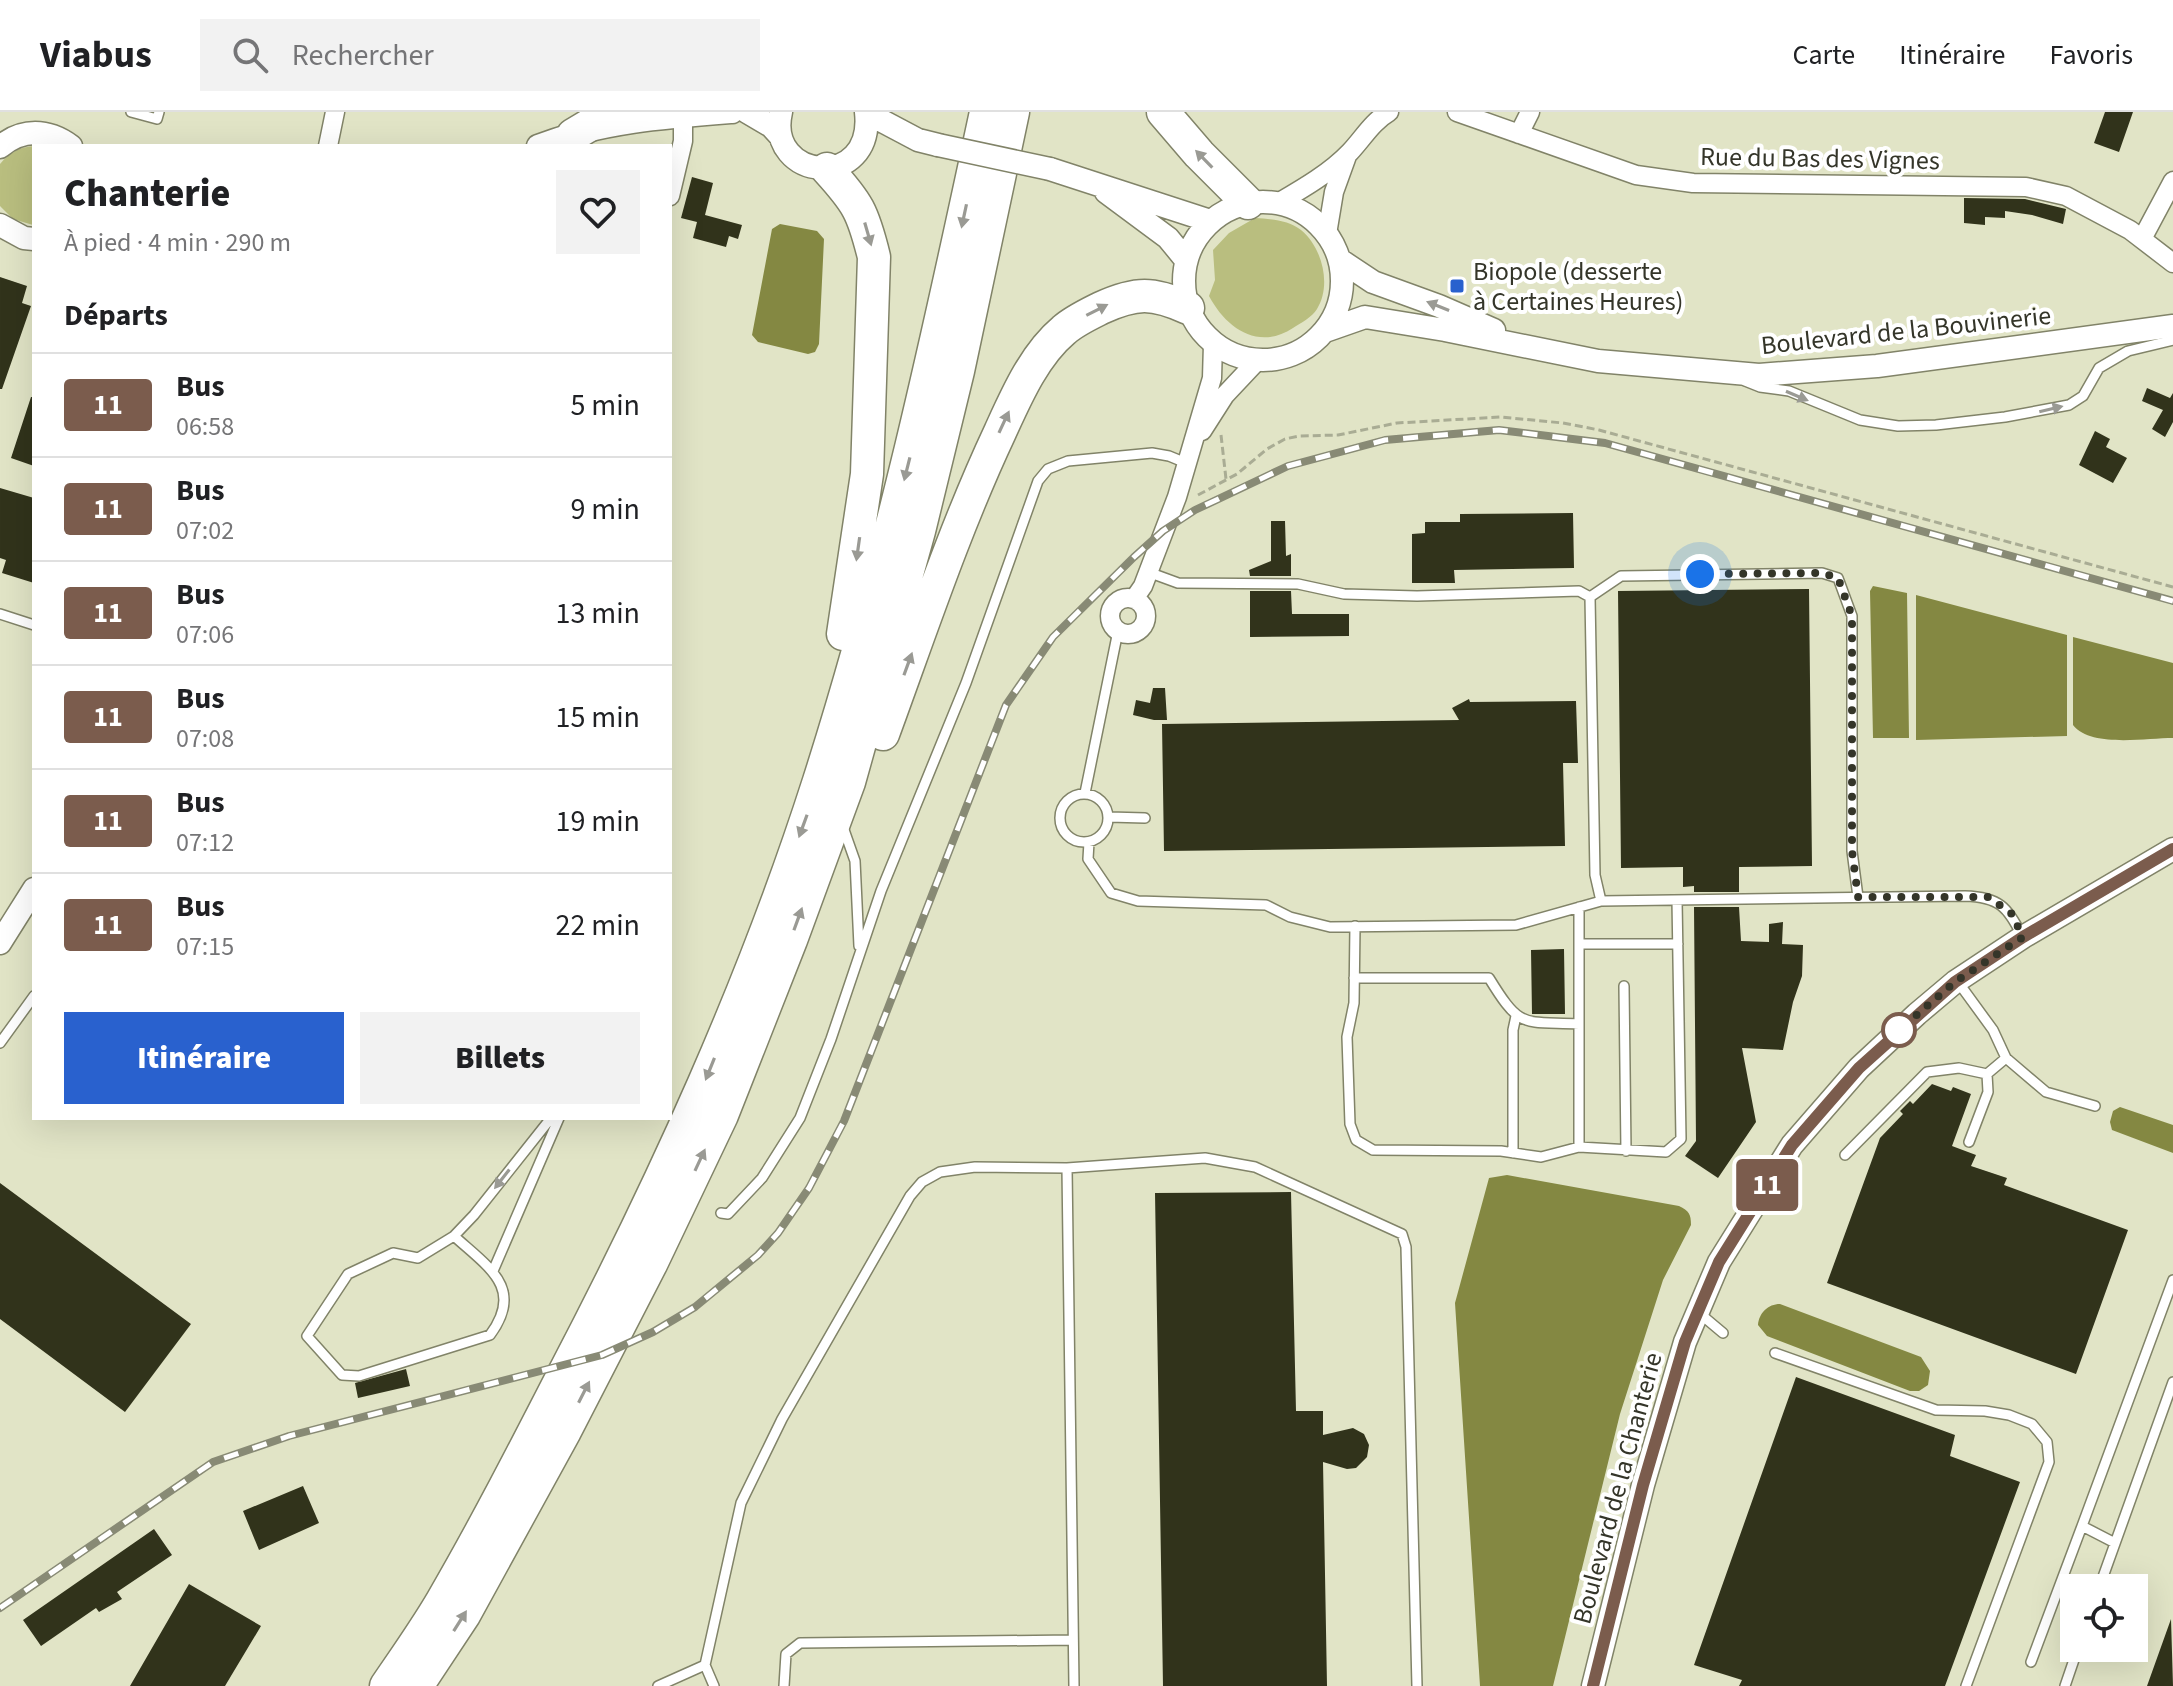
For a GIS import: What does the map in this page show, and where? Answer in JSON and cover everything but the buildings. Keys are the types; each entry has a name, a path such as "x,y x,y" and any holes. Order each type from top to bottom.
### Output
{"highway":[{"path":"573,135 598,120 630,112"},
{"path":"833,784 934,357 986,112"},
{"path":"386,1686 441,1603 627,1254 693,1112 763,937 833,784 919,531 958,371 1013,112"},
{"path":"1163,112 1199,154 1263,203"},
{"path":"417,1686 472,1602 651,1264 722,1115 838,812 833,784 814,743 848,613 867,474 874,257 856,202 827,169"},
{"path":"833,784 877,749 974,487 1038,359 1064,330 1091,312 1123,298 1143,295 1164,297 1188,308"}],"street":[{"path":"328,144 335,112"},
{"path":"544,144 630,122 732,112"},
{"path":"747,112 771,126 790,154 807,166 827,169 846,163 860,151 887,142 928,143 1050,169 1210,221"},
{"path":"780,136 781,112"},
{"path":"860,151 867,133 866,112 928,143"},
{"path":"1263,203 1305,214 1327,234 1340,260 1342,285 1337,309 1325,331 1311,344 1295,354 1276,360 1257,361 1227,352 1213,344 1198,328 1188,308 1183,284 1186,260 1195,239 1210,221 1228,210 1263,203 1312,183 1348,154 1376,120 1389,112"},
{"name":"Rue du Bas des Vignes","path":"1457,112 1636,175 1693,183 2026,187 2066,196 2130,230 2173,263"},
{"path":"1519,134 1530,112"},
{"path":"672,188 683,141 683,116"},
{"path":"3,141 26,133 43,133 68,144"},
{"path":"1327,234 1334,192 1348,154"},
{"path":"2142,239 2173,181"},
{"path":"1092,182 1168,238 1186,260"},
{"path":"0,225 24,238 32,239"},
{"name":"Boulevard de la Bouvinerie","path":"1340,260 1373,282 1439,306 1535,348"},
{"name":"Boulevard de la Bouvinerie","path":"1325,331 1365,317 1598,361 1759,375 1877,366 2173,326"},
{"name":"Boulevard de la Bouvinerie","path":"2141,331 2173,338"},
{"path":"1118,631 1109,617 1111,608 1125,598 1134,599 1143,586 1177,497 1212,378 1213,344"},
{"path":"1189,455 1225,395 1257,361"},
{"name":"Boulevard de la Chanterie","path":"1593,1686 1664,1409 1685,1342 1719,1262 1792,1145 1859,1068 1957,980 2023,937 2173,849"},
{"path":"0,943 32,892"}],"lane":[{"path":"131,112 157,119 159,112"},
{"path":"1723,373 1760,387 1789,391 1860,420 1898,426 1936,425 2016,416 2069,405 2083,396 2099,368 2128,351 2173,338"},
{"path":"721,1213 728,1214 762,1178 789,1139 831,1039 881,891 966,683 1043,474 1061,462 1152,453 1189,455"},
{"path":"1148,572 1178,583 1298,584 1344,594 1417,596 1579,591 1590,597"},
{"path":"1590,597 1621,576 1822,573 1838,578 1852,616 1852,851 1858,897"},
{"path":"1590,597 1595,875 1601,901"},
{"path":"0,614 32,624"},
{"path":"1085,793 1118,631"},
{"path":"1085,793 1097,796 1106,805 1109,817 1107,828 1100,838 1078,842 1067,836 1061,826 1060,814 1064,803 1073,796 1085,793"},
{"path":"838,812 855,861 859,951"},
{"path":"1109,817 1145,818"},
{"path":"1089,842 1088,859 1111,893 1138,901 1266,905 1290,917 1330,927 1516,925 1601,901 1988,897 2011,913 2023,937"},
{"path":"1355,926 1354,1003 1347,1037 1350,1124 1356,1140 1373,1150 1513,1153 1541,1157 1579,1147 1666,1152 1681,1139 1677,900"},
{"path":"1579,907 1579,1147"},
{"path":"1579,944 1678,944"},
{"path":"1354,978 1489,978 1508,1008 1523,1021 1579,1024"},
{"path":"1957,980 1993,1030 2006,1058 2046,1092 2095,1106"},
{"path":"1624,986 1626,1151"},
{"path":"0,1043 32,999"},
{"path":"1513,1153 1513,1030 1516,1016"},
{"path":"1987,1074 2006,1058"},
{"path":"1845,1155 1927,1072 1959,1068 1987,1074"},
{"path":"1969,1142 1988,1092 1987,1074"},
{"path":"454,1236 493,1271 505,1297 502,1319 490,1335 359,1376 342,1375 307,1336 348,1274 393,1253 418,1258 454,1236 549,1120"},
{"path":"493,1271 558,1120"},
{"path":"714,1686 705,1665 741,1503 782,1419 910,1196 922,1182 940,1172 975,1167 1067,1168 1205,1158 1255,1167 1402,1234 1406,1247 1417,1686"},
{"path":"1067,1168 1074,1686"},
{"path":"2031,1662 2173,1280"},
{"path":"1698,1312 1723,1333"},
{"path":"1775,1353 1936,1410 2009,1415 2032,1424 2047,1442 2049,1462 1966,1686"},
{"path":"2104,1574 2173,1382"},
{"path":"2082,1526 2115,1543"},
{"path":"784,1686 786,1654 800,1643 1073,1640"},
{"path":"2065,1686 2073,1662"},
{"path":"658,1686 705,1665"}],"path":[{"path":"1177,497 1185,501 1226,480 1285,439 1338,435 1397,423 1500,417 1599,430 2173,587"},
{"path":"1221,429 1226,480"}],"shaded area":[{"path":"32,146 32,225 13,219 0,206 0,164 16,150"},
{"path":"1255,218 1285,222 1301,230 1319,256 1324,278 1321,299 1312,315 1280,335 1268,337 1244,333 1224,318 1209,296 1215,280 1213,250 1229,233"},
{"path":"780,224 817,231 824,239 819,344 815,352 808,354 758,342 752,335 772,229"},
{"path":"1873,586 1907,593 1909,738 1873,738 1870,591"},
{"path":"1916,595 2067,635 2067,736 1916,740"},
{"path":"2073,637 2173,663 2173,738 2105,739 2092,737 2073,725"},
{"path":"2120,1107 2173,1125 2173,1153 2112,1130 2110,1122 2113,1111"},
{"path":"1507,1175 1679,1206 1689,1213 1691,1221 1663,1280 1620,1414 1553,1686 1480,1686 1455,1303 1489,1178"},
{"path":"1780,1304 1921,1357 1930,1371 1928,1385 1919,1391 1910,1391 1767,1336 1758,1325 1760,1317 1768,1307"}],"railway":[{"path":"0,1608 213,1462 289,1436 602,1355 653,1332 695,1307 758,1255 778,1233 809,1188 844,1121 1006,705 1053,637 1163,531 1195,510 1288,466 1385,440 1499,430 1605,443 2173,601"}],"bus line":[{"name":"11","path":"1593,1686 1643,1485 1685,1342 1719,1262 1792,1145 1859,1068 1955,982 2023,937 2173,849"}],"place":[{"name":"Biopole (desserte à Certaines Heures)","path":"1457,286"}],"route":[{"path":"1700,574 1822,573 1838,578 1852,616 1852,851 1858,897 1988,897 2011,913 2023,937 1955,982 1899,1030"}]}
